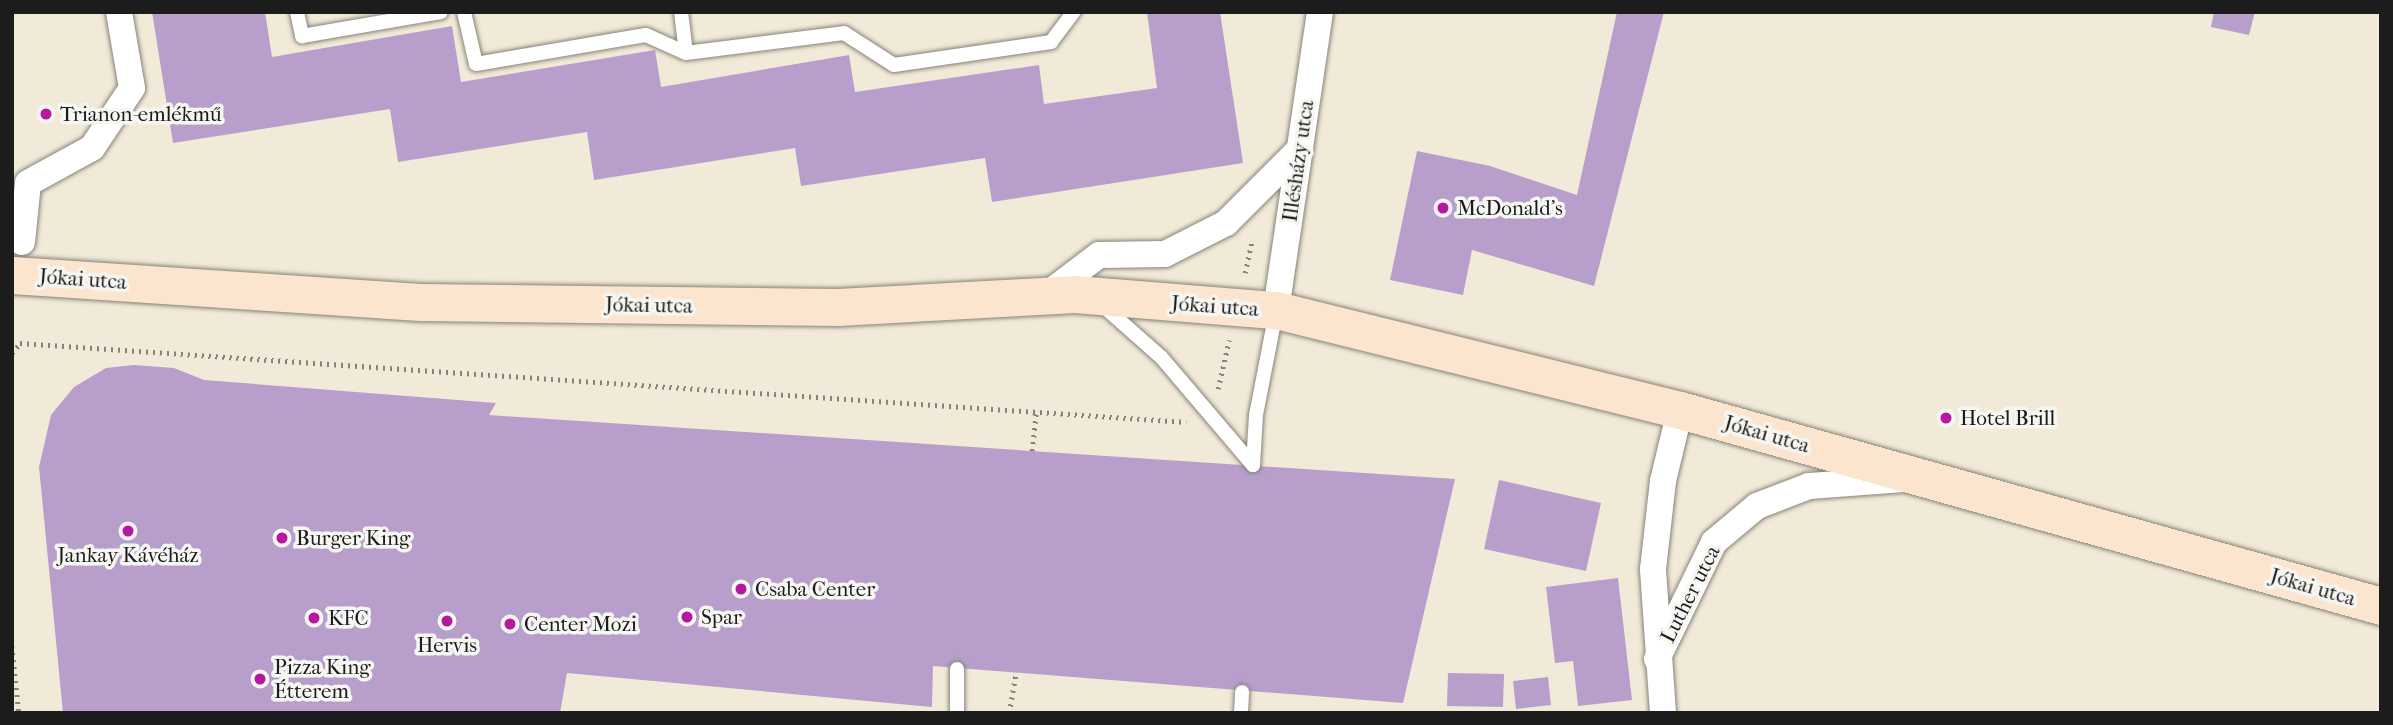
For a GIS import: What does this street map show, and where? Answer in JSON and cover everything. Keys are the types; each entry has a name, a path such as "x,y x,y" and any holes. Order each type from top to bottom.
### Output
{"main road":[{"name":"Jókai utca","path":"17,258 420,302 837,307 1092,296 1276,310 1680,410 2381,606"}],"street":[{"path":"17,258 29,183 92,148 132,88 119,12"},
{"name":"Illésházy utca","path":"1276,310 1320,12"},
{"path":"1045,296 1099,255 1166,254 1226,223 1300,149"},
{"name":"Luther utca","path":"1663,713 1657,659 1653,569 1663,481 1680,410"},
{"name":"Luther utca","path":"1657,659 1714,542 1757,506 1810,486 1924,478"}],"lane":[{"path":"297,12 302,36 441,12"},
{"path":"464,12 475,64 646,35 686,53 844,33 894,65 1051,42 1074,12"},
{"path":"681,12 686,53"},
{"path":"1092,296 1161,357 1253,465 1256,415 1276,310"},
{"path":"957,668 957,713"},
{"path":"1241,713 1242,692"}],"path":[{"path":"12,354 20,343 1036,412 1177,424 1212,415"},
{"path":"1032,451 1036,412"},
{"path":"12,646 19,713"},
{"path":"1009,713 1016,673"}],"building":[{"path":"152,12 265,12 272,57 452,26 461,82 655,50 661,87 849,55 855,92 1039,65 1044,104 1157,88 1147,12 1220,12 1243,163 992,202 985,158 801,186 795,148 594,180 587,132 398,162 390,109 173,143"},
{"path":"1617,12 1664,12 1594,286 1472,250 1463,295 1390,280 1417,151 1490,166 1577,195"},
{"path":"2214,12 2255,12 2249,35 2211,27"},
{"name":"Csaba Center","path":"134,365 174,368 204,380 496,403 489,415 1455,479 1403,703 933,666 932,707 567,673 560,713 63,713 39,467 51,415 74,387 106,368"},
{"path":"1499,480 1601,503 1586,571 1484,549"},
{"path":"1618,578 1632,700 1578,706 1573,661 1555,663 1546,587"},
{"path":"1448,673 1504,674 1503,707 1447,706"},
{"path":"1548,677 1551,705 1516,709 1513,681"}],"place":[{"name":"Trianon-emlékmű","path":"46,114"},
{"name":"McDonald's","path":"1443,208"},
{"name":"Hotel Brill","path":"1946,418"},
{"name":"Jankay Kávéház","path":"128,531"},
{"name":"Burger King","path":"282,538"},
{"name":"Csaba Center","path":"741,589"},
{"name":"Spar","path":"687,617"},
{"name":"KFC","path":"314,618"},
{"name":"Hervis","path":"447,621"},
{"name":"Center Mozi","path":"510,624"},
{"name":"Pizza King Étterem","path":"260,679"}]}
